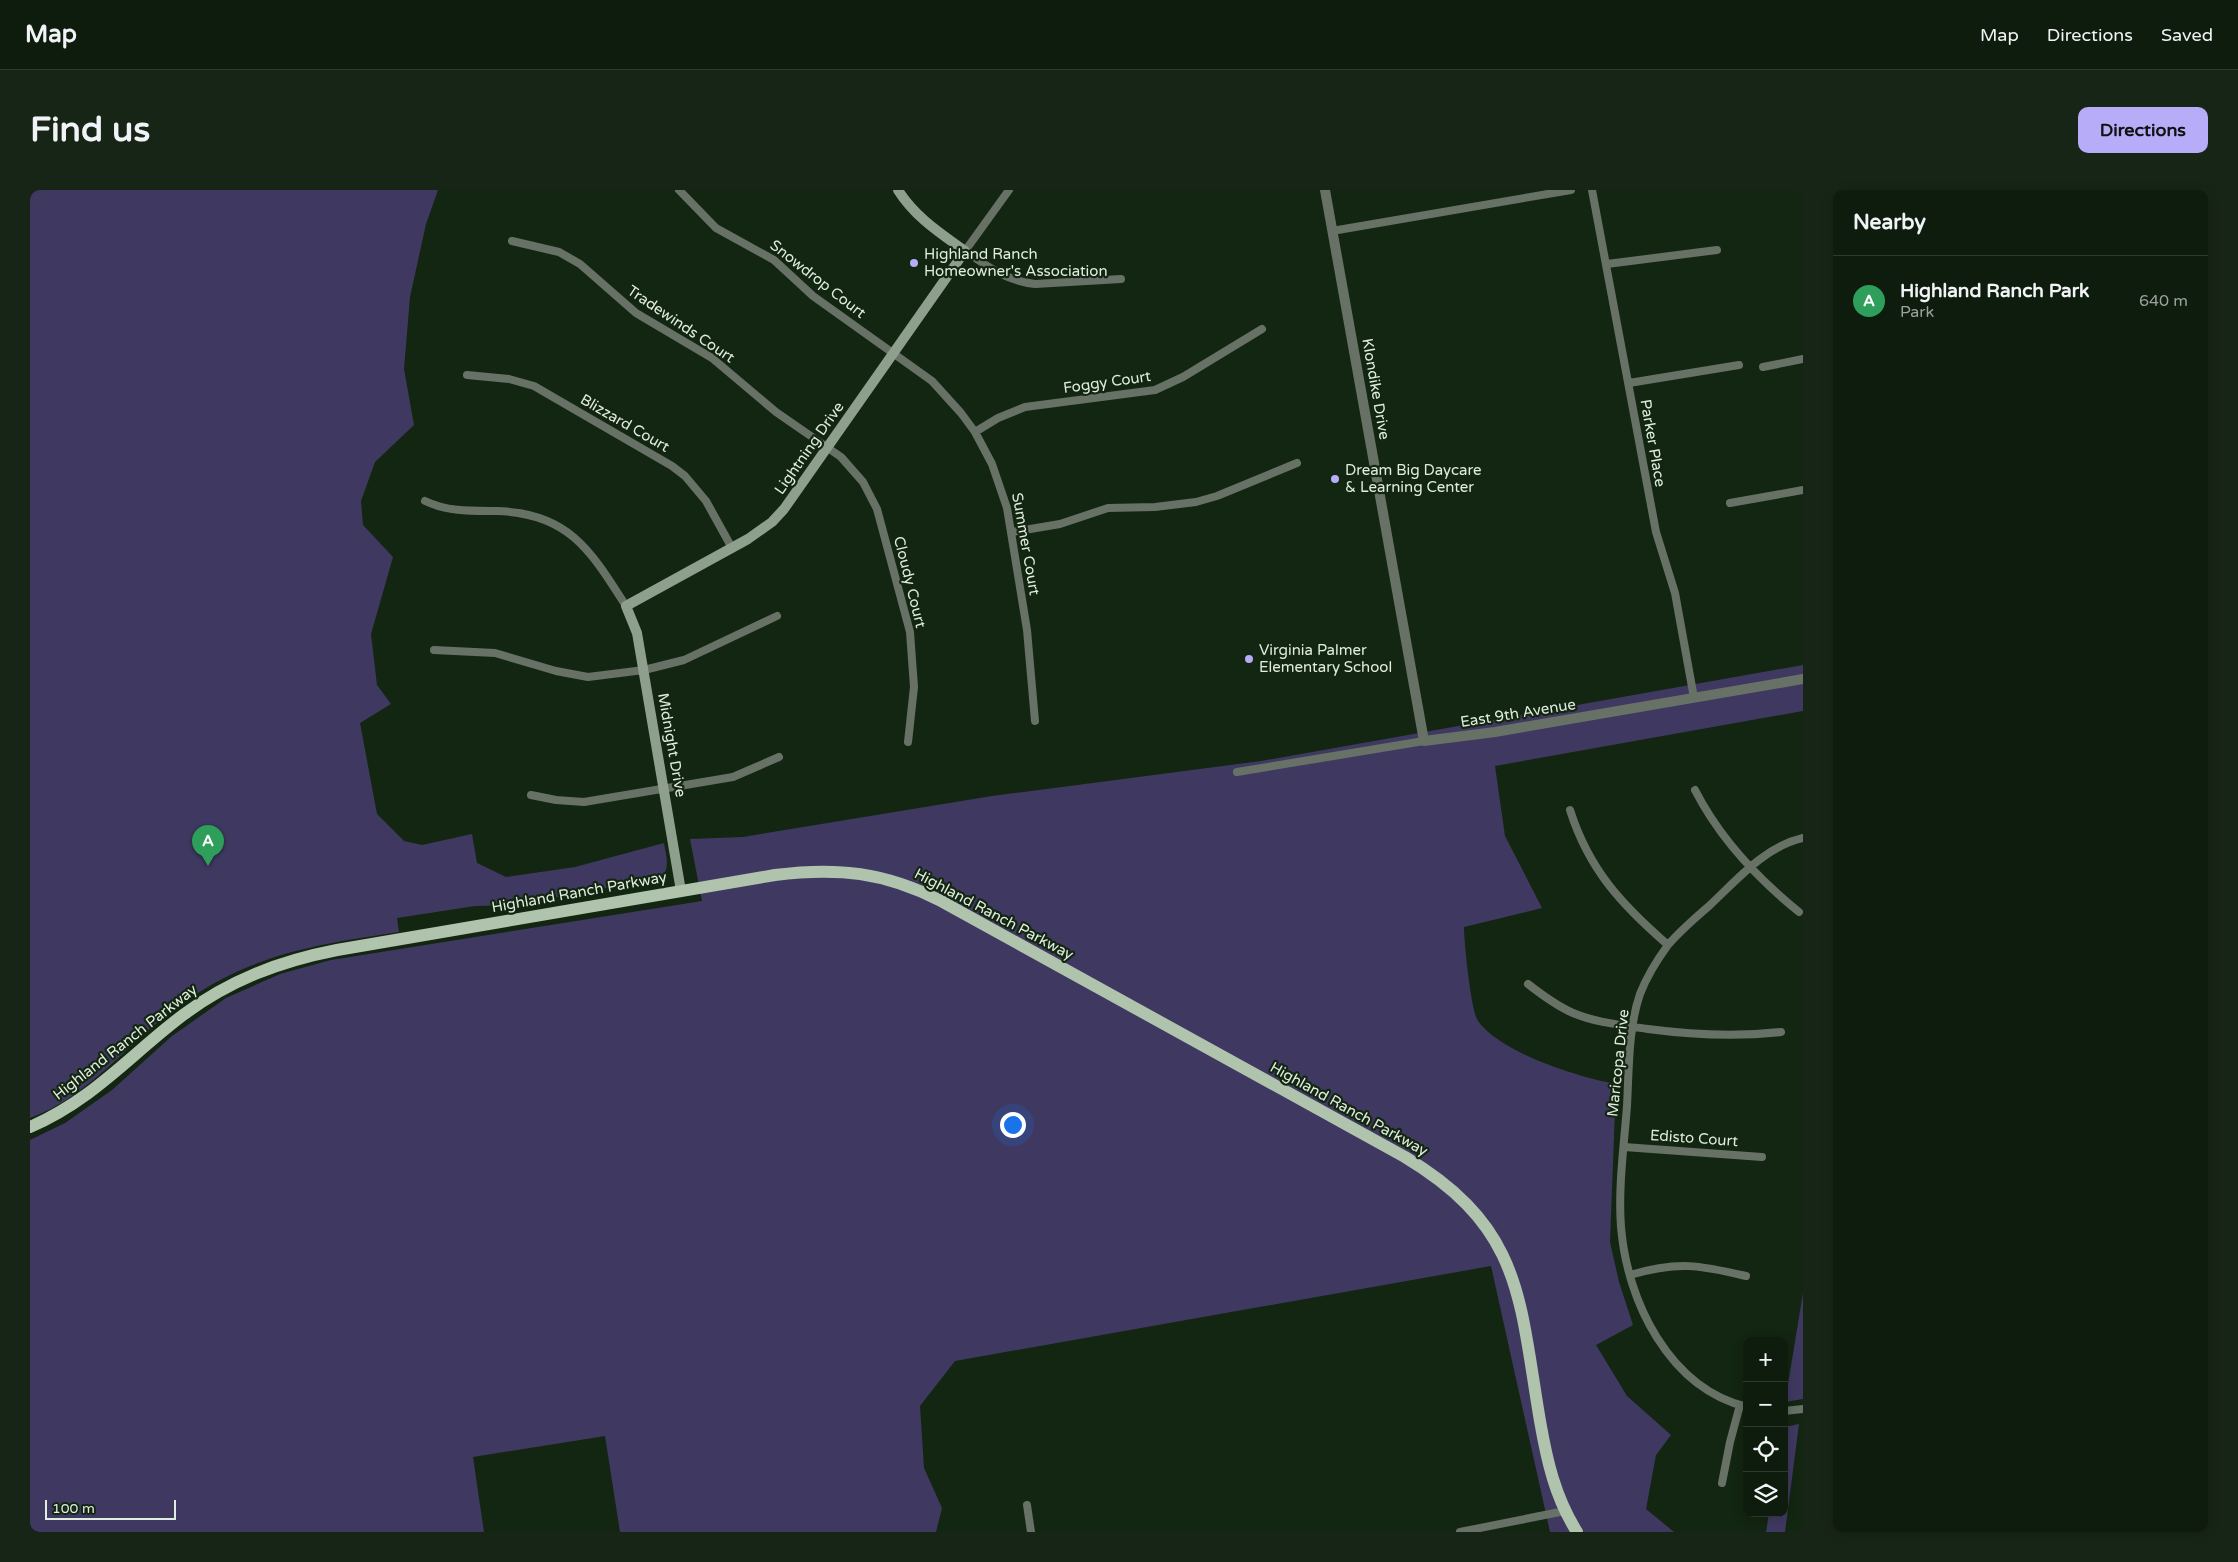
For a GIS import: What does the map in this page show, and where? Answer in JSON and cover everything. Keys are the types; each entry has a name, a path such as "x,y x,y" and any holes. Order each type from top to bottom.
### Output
{"main road":[{"path":"898,190 922,219 965,251"},
{"name":"Lightning Drive","path":"626,606 732,548 759,532 778,516 828,448 965,251"},
{"name":"Midnight Drive","path":"626,606 637,633 681,891"},
{"name":"Highland Ranch Parkway","path":"30,1127 74,1105 105,1082 184,1014 225,988 258,972 295,959 330,951 775,876 826,871 862,873 911,886 1167,1026 1436,1177 1476,1212 1494,1236 1506,1261 1519,1302 1549,1470 1565,1511 1577,1532"}],"street":[{"name":"Snowdrop Court","path":"679,190 716,228 774,260 813,296 894,353"},
{"path":"1008,190 965,251 996,273 1022,282 1035,284 1121,279"},
{"name":"Klondike Drive","path":"1325,190 1424,741"},
{"path":"1332,231 1571,190"},
{"name":"Parker Place","path":"1592,190 1656,532 1675,593 1694,698"},
{"name":"Tradewinds Court","path":"512,241 559,252 580,264 636,313 712,358 776,412 828,448"},
{"path":"1607,264 1717,250"},
{"name":"Foggy Court","path":"975,432 998,418 1025,407 1156,390 1183,377 1262,329"},
{"name":"Summer Court","path":"894,353 943,392 975,432 1001,485 1012,532 1027,630 1035,721"},
{"path":"1763,367 1803,359"},
{"path":"1629,383 1738,365"},
{"name":"Blizzard Court","path":"467,375 510,379 534,386 672,466 685,476 706,501 732,548"},
{"name":"Cloudy Court","path":"828,448 852,468 870,494 877,510 904,606 910,632 914,677 912,715 908,742"},
{"path":"1012,532 1060,524 1108,508 1155,507 1196,502 1216,496 1297,463"},
{"path":"1730,503 1803,490"},
{"path":"425,501 456,510 518,513 534,516 562,528 576,538 598,561 626,606"},
{"path":"434,650 495,653 580,676 605,676 644,670 684,660 777,616"},
{"name":"East 9th Avenue","path":"1237,772 1424,741 1495,732 1803,679"},
{"path":"530,795 570,802 584,802 733,776 778,757"},
{"path":"1695,790 1714,824 1750,867 1798,912"},
{"path":"1570,810 1583,844 1606,883 1636,917 1668,945"},
{"name":"Maricopa Drive","path":"1743,1406 1709,1392 1682,1371 1671,1358 1646,1316 1630,1275 1621,1227 1632,1027 1640,995 1647,977 1668,945 1750,867 1770,852 1803,838"},
{"path":"1528,984 1556,1004 1572,1012 1606,1023 1723,1036 1781,1032"},
{"name":"Edisto Court","path":"1624,1147 1762,1157"},
{"path":"1630,1275 1653,1268 1687,1264 1746,1276"},
{"path":"1722,1483 1730,1442 1743,1409"},
{"path":"1788,1411 1803,1409"},
{"path":"1027,1505 1031,1532"},
{"path":"1460,1532 1565,1511"}],"shaded area":[{"path":"30,190 438,190 426,224 410,297 404,369 414,425 375,462 361,501 363,525 393,557 371,634 377,685 391,704 360,723 377,814 404,841 422,845 472,834 477,863 506,877 575,867 664,843 667,866 666,871 660,878 515,905 475,906 397,918 399,932 306,948 251,966 197,993 152,1027 87,1085 50,1109 30,1118"},
{"path":"1803,665 1803,711 1495,766 1505,836 1542,908 1464,927 1470,991 1475,1015 1489,1033 1541,1062 1582,1076 1616,1084 1610,1242 1619,1282 1633,1325 1596,1345 1627,1396 1671,1435 1656,1455 1646,1509 1674,1532 1550,1532 1491,1266 955,1361 920,1406 924,1468 942,1508 936,1532 620,1532 605,1436 473,1457 484,1532 30,1532 30,1140 65,1123 112,1090 172,1036 226,998 280,974 331,960 702,901 690,839 743,837 992,796 1261,761"},
{"path":"1803,1293 1803,1399 1788,1402 1788,1384"},
{"path":"1799,1424 1788,1509 1788,1427"},
{"path":"1768,1517 1787,1517 1785,1532 1766,1532"}],"place":[{"name":"Highland Ranch Homeowner's Association","path":"914,263"},
{"name":"Dream Big Daycare & Learning Center","path":"1335,479"},
{"name":"Virginia Palmer Elementary School","path":"1249,659"},
{"name":"Highland Ranch Park","path":"208,866"}]}
